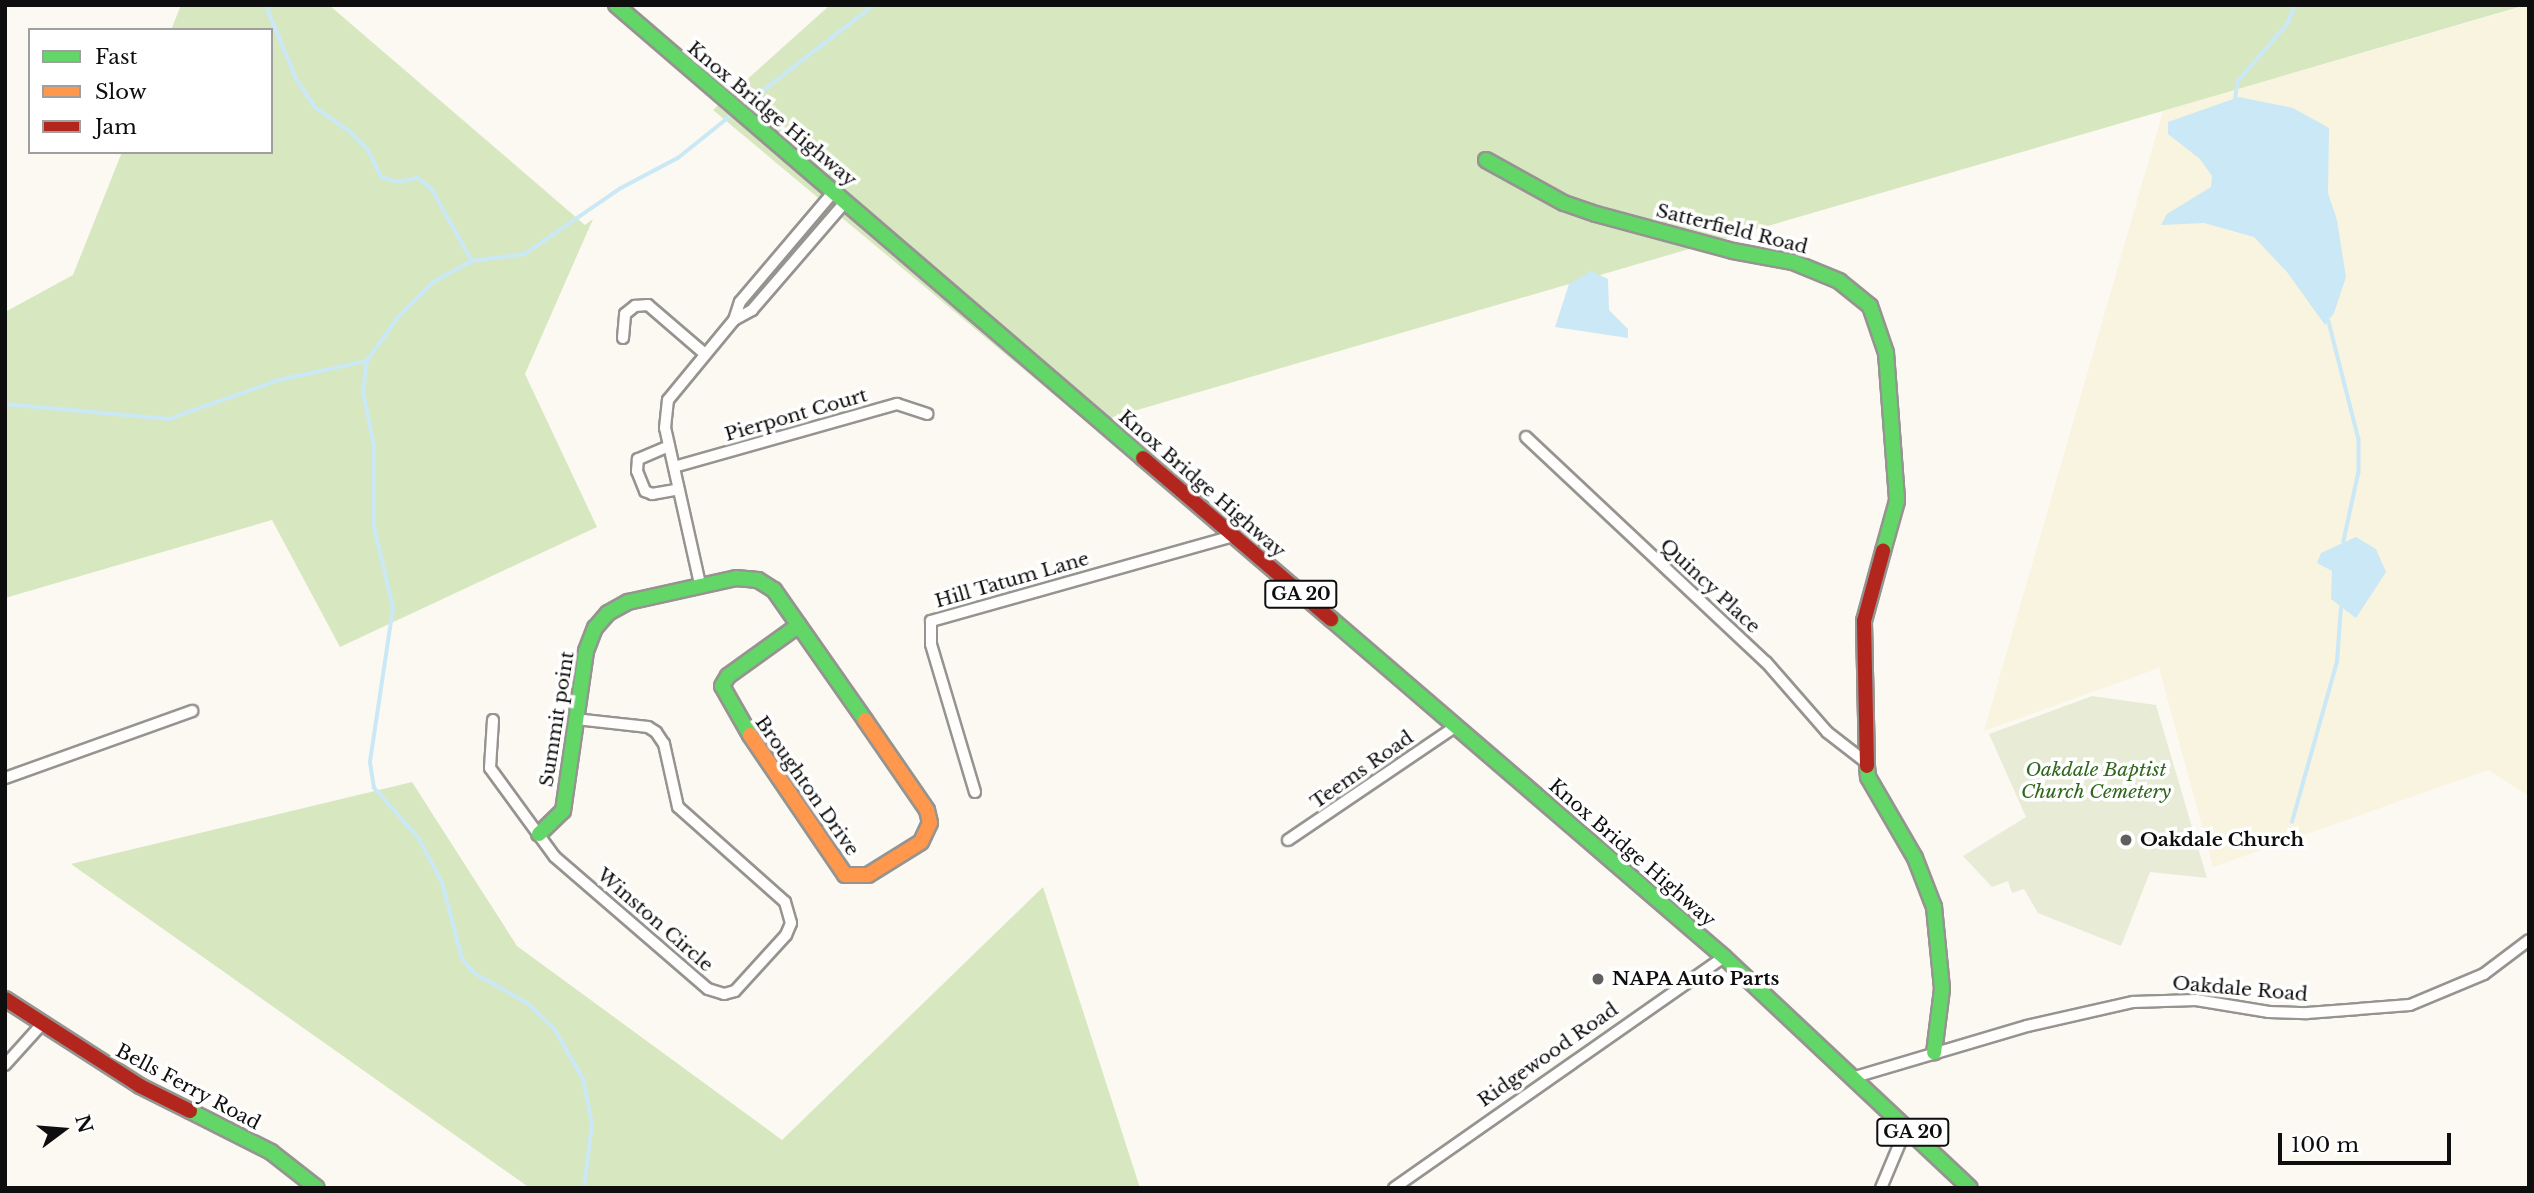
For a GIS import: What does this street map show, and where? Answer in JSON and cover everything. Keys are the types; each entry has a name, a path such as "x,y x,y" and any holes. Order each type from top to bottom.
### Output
{"street":[{"name":"Knox Bridge Highway","path":"616,5 1724,957 1855,1077"},
{"name":"Satterfield Road","path":"1486,160 1564,203 1595,214 1733,251 1793,262 1839,281 1870,306 1886,353 1897,501 1864,621 1867,763 1877,798 1915,858 1934,906 1942,989 1934,1053"},
{"path":"734,320 740,302 840,196"},
{"path":"700,584 664,428 668,400 734,320 752,310 840,196"},
{"path":"623,338 625,314 635,306 648,305 705,354"},
{"name":"Pierpont Court","path":"674,467 897,404 927,414"},
{"name":"Quincy Place","path":"1526,437 1766,662 1827,732 1867,763"},
{"path":"669,446 638,458 637,471 645,491 652,494 679,489"},
{"name":"Hill Tatum Lane","path":"975,792 931,644 931,621 1233,536"},
{"name":"Summit point","path":"539,834 563,811 586,651 595,628 608,613 628,602 736,578 758,580 774,590 799,625"},
{"name":"Broughton Drive","path":"799,625 928,810 930,823 920,842 868,875 845,875 838,868 725,698 722,687 728,676 799,625"},
{"path":"5,778 192,711"},
{"name":"Winston Circle","path":"493,720 490,768 555,857 708,989 724,994 735,991 791,923 785,902 678,807 664,744 656,732 648,727 576,719"},
{"name":"Teems Road","path":"1288,840 1455,727"},
{"name":"Oakdale Road","path":"1855,1077 1934,1053 2133,1002 2196,1000 2269,1013 2307,1013 2410,1005 2484,974 2529,940"},
{"name":"Ridgewood Road","path":"1394,1188 1724,957"},
{"name":"Bells Ferry Road","path":"5,999 140,1086 271,1152 317,1188"},
{"path":"5,1065 43,1023"},
{"name":"GA 20","path":"1855,1077 1970,1188"},
{"path":"1881,1188 1907,1126"}],"shaded area":[{"path":"2529,5 2529,796 2488,770 2213,867 2159,668 1984,731 2163,111"}],"green space":[{"path":"181,5 329,5 585,225 593,219 525,374 597,527 340,647 272,520 5,598 5,312 73,275 121,154 273,154 273,28 172,28"},
{"path":"830,5 2526,5 1089,424 713,110"},
{"name":"Oakdale Baptist Church Cemetery","path":"2092,696 2156,705 2207,878 2150,872 2121,946 2038,913 2024,889 2012,893 2008,881 1992,887 1963,856 2026,817 1989,734"},
{"path":"412,782 517,946 782,1140 1043,887 1140,1188 530,1188 71,864"}],"water":[{"path":"2239,97 2293,108 2329,128 2328,193 2337,220 2346,277 2334,313 2325,325 2287,272 2254,237 2204,223 2161,225 2167,214 2211,187 2212,176 2200,159 2168,134 2168,122"},
{"path":"1591,271 1608,279 1609,310 1628,329 1628,338 1555,327 1569,284"},
{"path":"2356,537 2376,549 2386,572 2356,618 2331,599 2332,571 2317,563 2321,553"}],"waterway":[{"path":"266,5 297,80 315,107 352,133 368,150 382,177 397,182 418,178 432,189 472,261"},
{"path":"743,106 874,5"},
{"path":"2235,99 2238,81 2288,23 2295,5"},
{"path":"584,1188 592,1124 583,1079 554,1029 528,1004 475,974 462,959 442,883 419,839 374,788 370,762 393,608 374,527 374,447 363,392 367,361 396,320 433,282 472,261 525,254 621,188 678,158 734,113"},
{"path":"2329,322 2359,440 2359,472 2344,541"},
{"path":"5,404 169,419 279,380 367,361"},
{"path":"2292,822 2337,662 2341,608"}],"traffic: fast":[{"path":"616,5 1143,458"},
{"path":"1486,160 1564,203 1596,214 1733,251 1793,262 1839,281 1870,306 1886,353 1897,501 1883,551"},
{"path":"539,834 563,811 586,651 595,628 608,613 628,602 736,578 758,580 774,590 865,720"},
{"path":"1331,619 1724,957 1970,1188"},
{"path":"750,735 722,686 728,676 799,625"},
{"path":"1867,766 1868,777 1915,858 1934,907 1942,989 1934,1053"},
{"path":"190,1111 271,1152 317,1188"}],"traffic: slow":[{"path":"750,735 845,875 868,875 921,842 930,823 927,810 865,720"}],"traffic: jam":[{"path":"1143,458 1331,619"},
{"path":"1867,766 1864,621 1883,551"},
{"path":"5,999 140,1086 190,1111"}],"place":[{"name":"Oakdale Church","path":"2126,840"},
{"name":"NAPA Auto Parts","path":"1598,979"}]}
